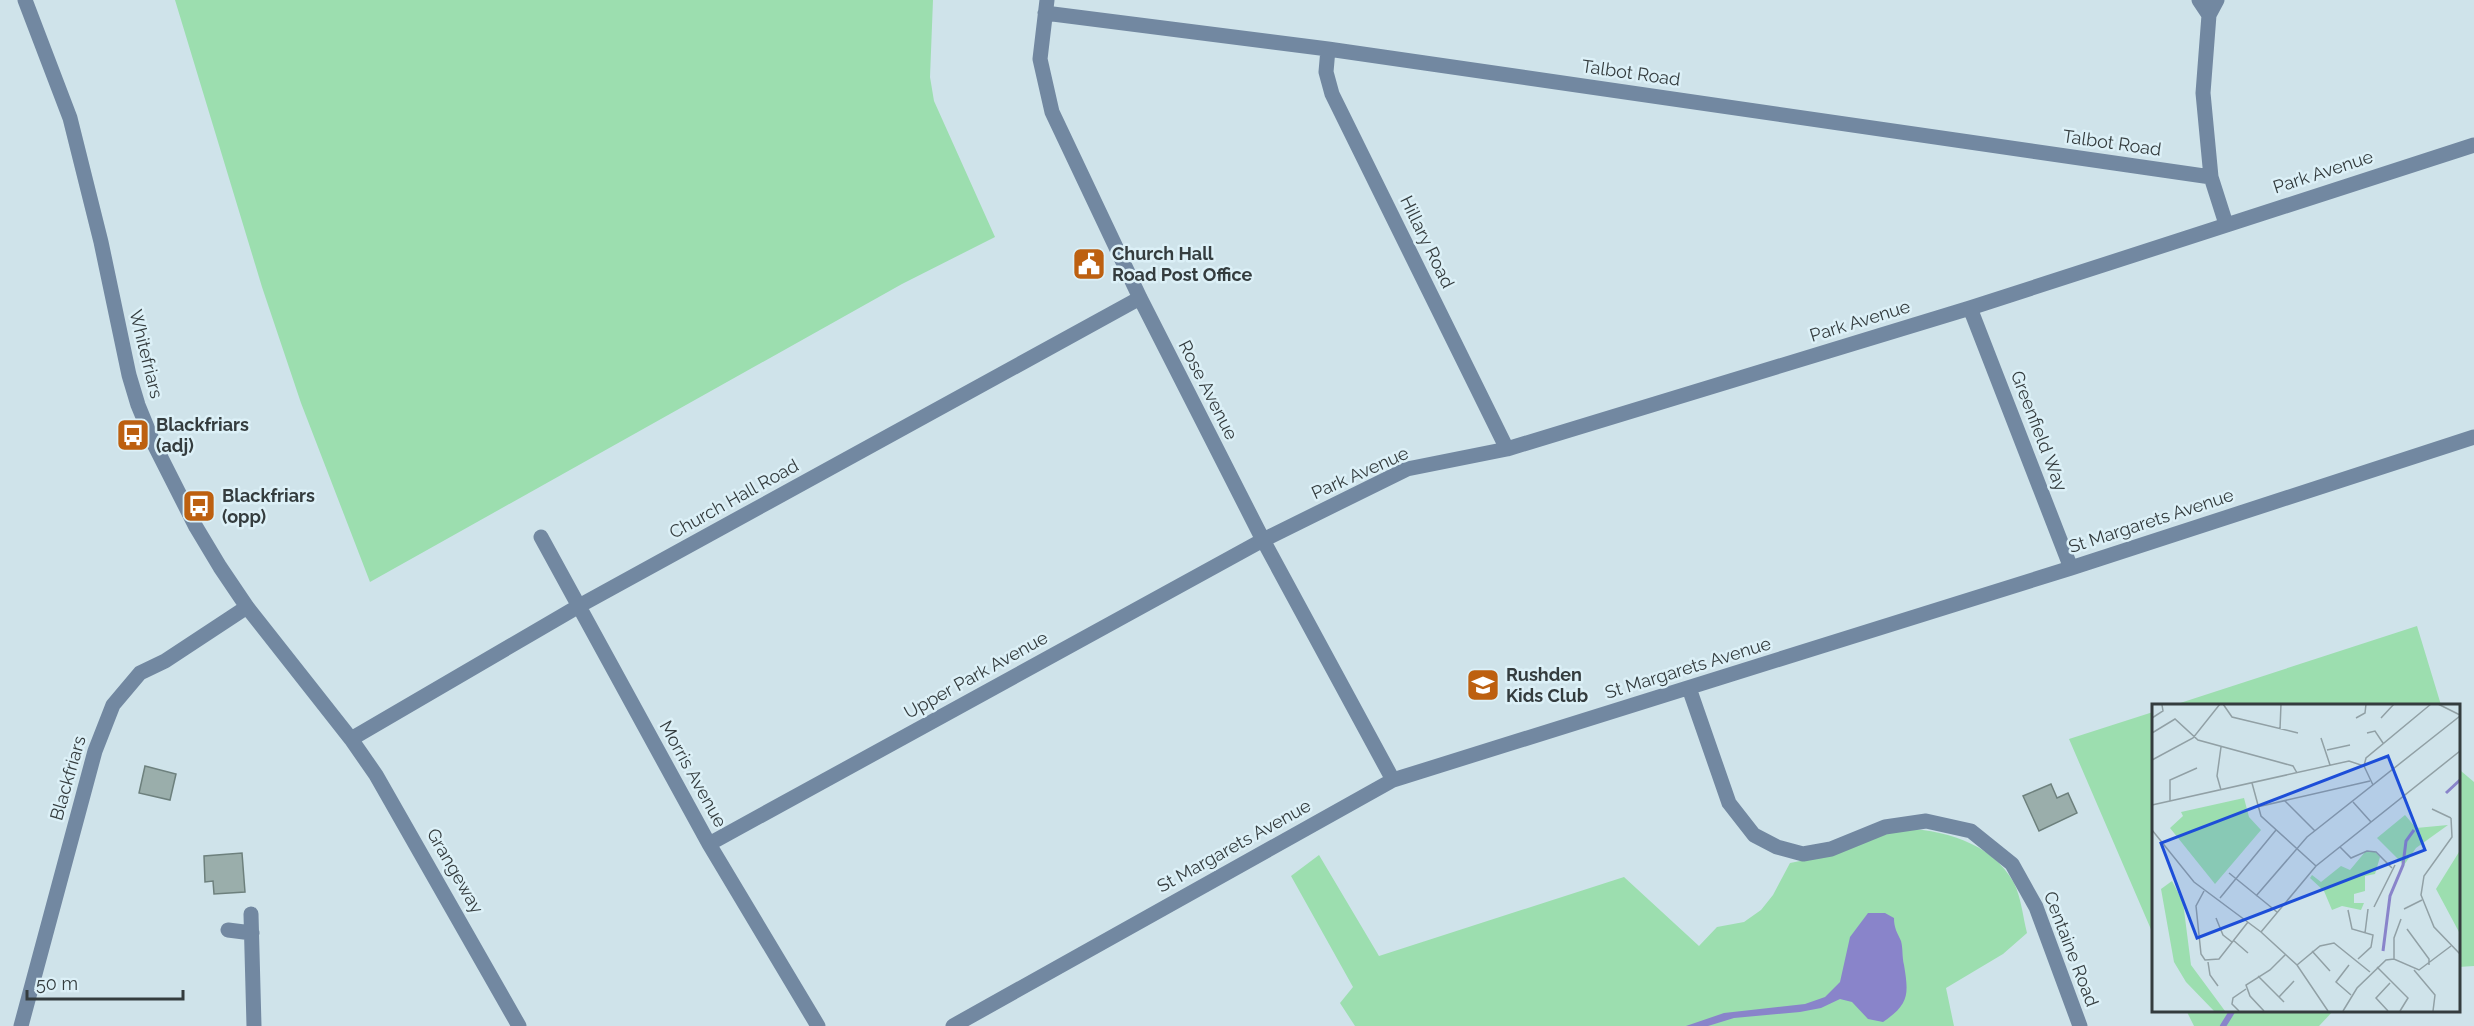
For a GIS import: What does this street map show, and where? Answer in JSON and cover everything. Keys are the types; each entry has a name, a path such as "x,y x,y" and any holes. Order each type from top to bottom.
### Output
{"street":[{"name":"Whitefriars","path":"25,0 70,118 83,164 118,334 138,405 185,506 247,607 351,739"},
{"path":"2199,0 2209,15"},
{"path":"2217,0 2209,15 2203,93 2211,177 2226,224"},
{"name":"Talbot Road","path":"1046,6 2211,177"},
{"name":"Rose Avenue","path":"1046,6 1040,59 1052,111 1140,298 1263,540 1393,780"},
{"name":"Hillary Road","path":"1328,49 1326,72 1332,94 1507,449"},
{"name":"Park Avenue","path":"1263,540 1407,469 1507,449 1970,308 2474,145"},
{"name":"Church Hall Road","path":"351,739 579,606 1140,298"},
{"name":"Greenfield Way","path":"1970,308 2072,568"},
{"name":"St Margarets Avenue","path":"953,1026 1393,780 2072,568 2474,437"},
{"name":"Morris Avenue","path":"540,537 709,844 818,1026"},
{"name":"Upper Park Avenue","path":"709,844 1263,540"},
{"name":"Blackfriars","path":"21,1026 95,751 113,705 140,672 165,661 247,607"},
{"name":"Centaine Road","path":"1689,687 1729,803 1754,835 1777,847 1803,854 1831,849 1885,827 1926,821 1971,831 2012,864 2036,907 2080,1026"},
{"name":"Grangeway","path":"351,739 399,813 519,1026"},
{"path":"251,914 254,1026"},
{"path":"228,930 252,933"}],"green space":[{"path":"175,0 933,0 930,77 934,101 995,237 902,284 370,582 301,403 262,287"},
{"path":"2417,626 2441,704 2177,704"},
{"path":"2152,712 2152,932 2069,739"},
{"path":"2459,763 2461,771 2474,782 2474,966 2459,967"},
{"path":"1898,828 1948,835 1979,848 1993,857 2004,869 2014,883 2018,894 2027,933 2003,954 1946,988 1954,1026 1355,1026 1340,1003 1353,987 1291,876 1319,855 1379,956 1624,877 1699,946 1717,927 1744,922 1761,910 1773,895 1790,863 1810,859"},
{"path":"2186,1011 2333,1011 2319,1026 2194,1026"}],"shaded area":[{"path":"1868,913 1885,913 1894,918 1902,947 1906,984 1905,998 1898,1010 1883,1022 1868,1019 1852,1002 1840,999 1821,1008 1800,1012 1734,1018 1708,1026 1686,1026 1724,1013 1805,1004 1825,997 1840,982 1850,937"}],"building":[{"path":"145,766 176,774 170,800 139,793"},
{"path":"2051,784 2057,798 2068,793 2077,813 2039,831 2023,796"},
{"path":"242,853 245,892 214,894 213,881 205,882 204,856"}],"waterway":[{"path":"2223,1026 2232,1011"}],"place":[{"name":"Church Hall Road Post Office","path":"1089,264"},
{"name":"Blackfriars (adj)","path":"133,435"},
{"name":"Blackfriars (opp)","path":"199,506"},
{"name":"Rushden Kids Club","path":"1483,685"}]}
